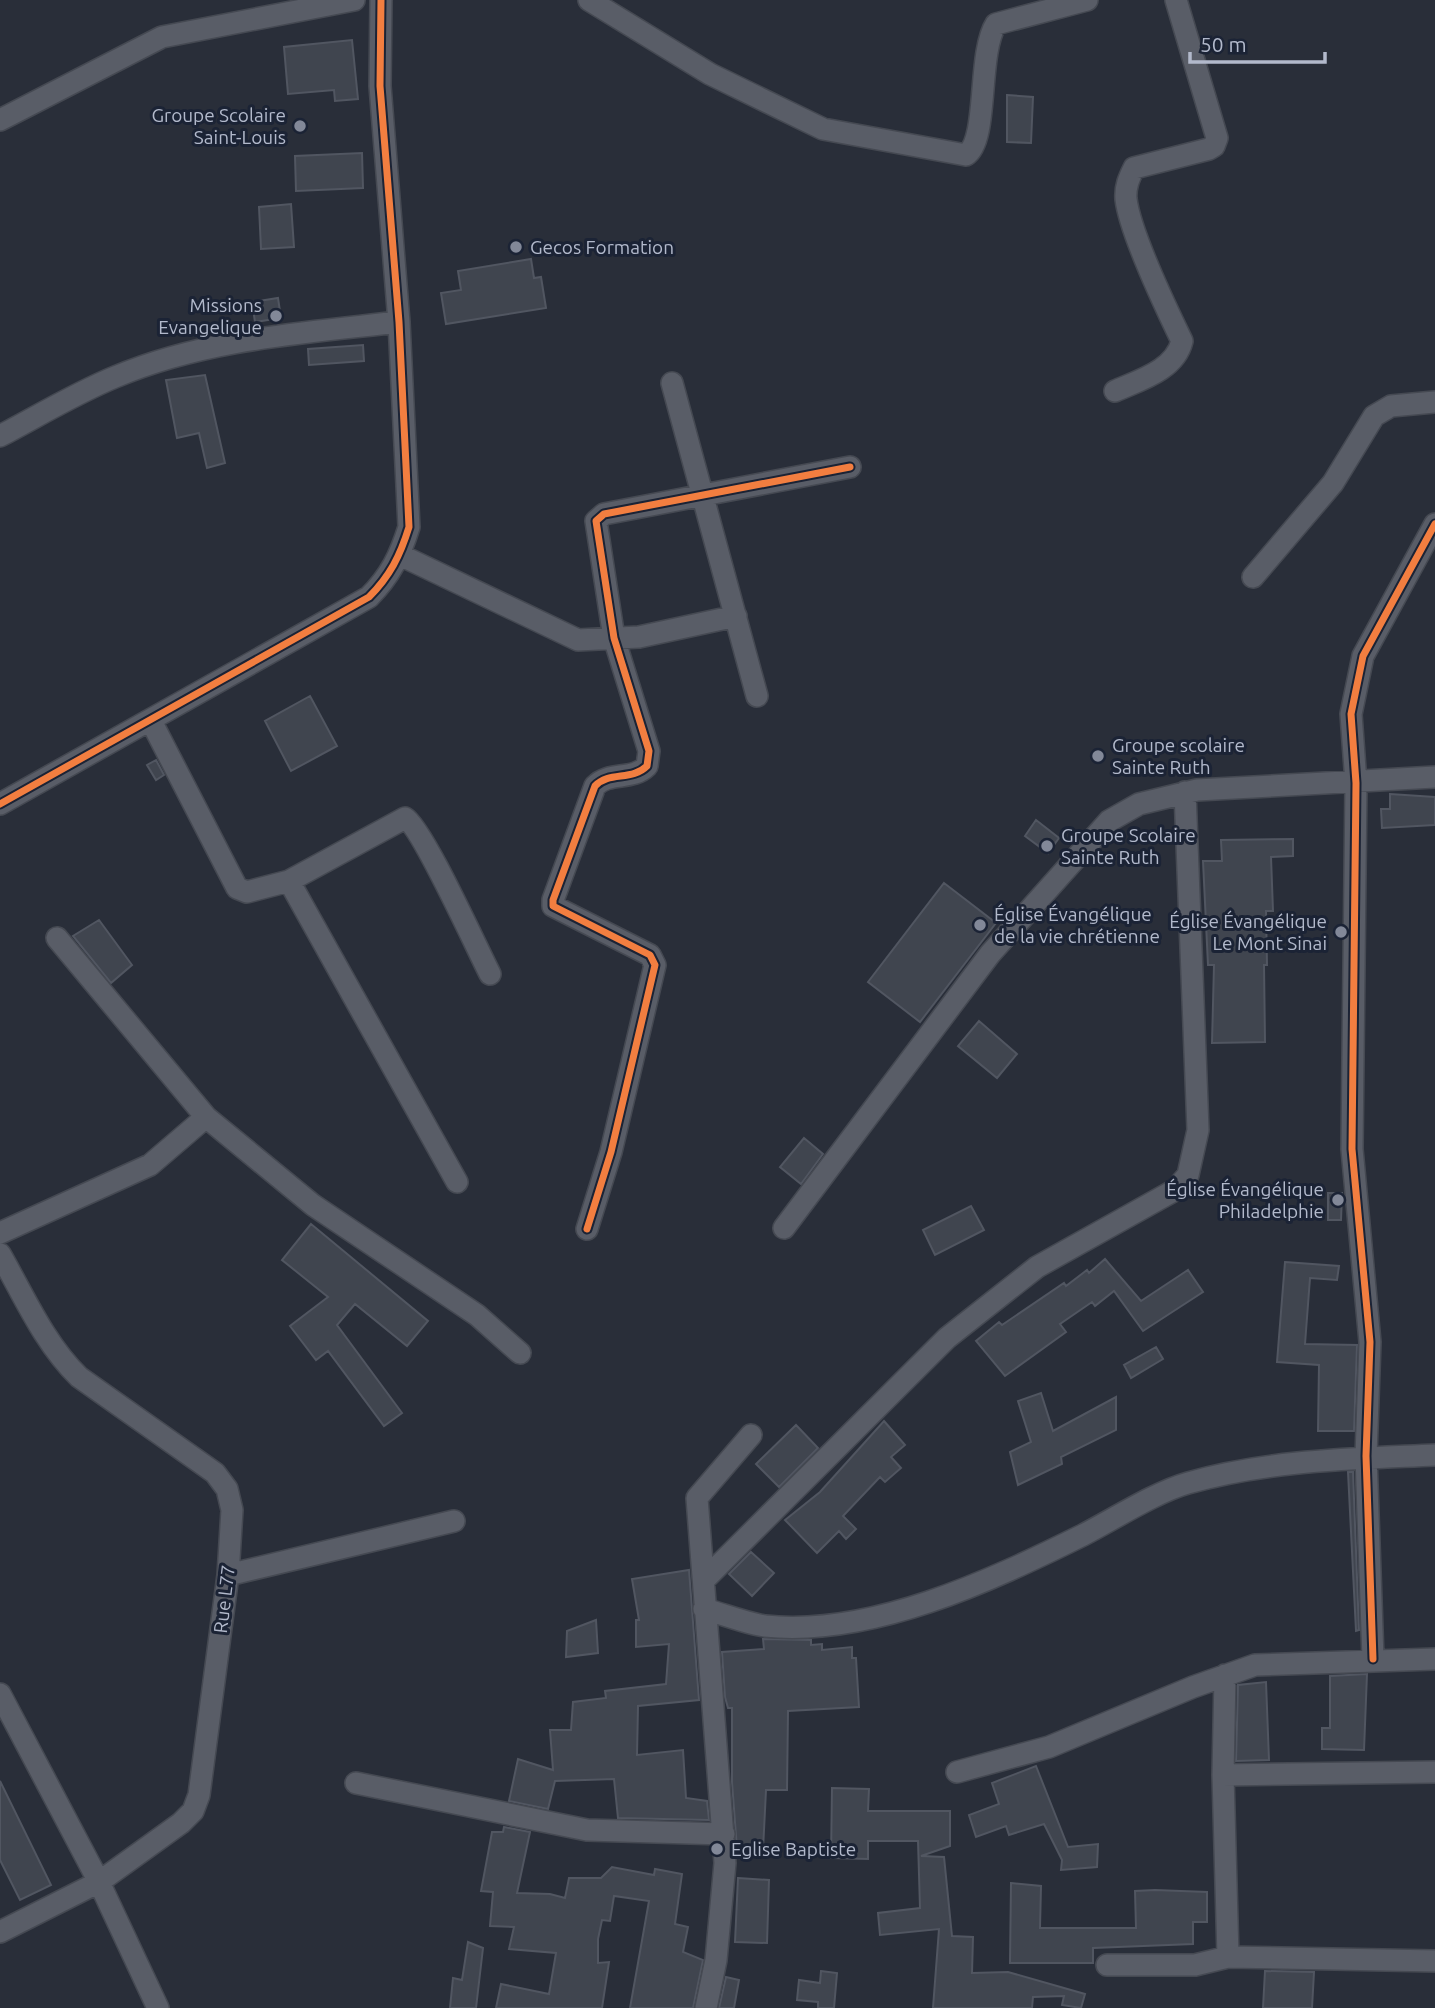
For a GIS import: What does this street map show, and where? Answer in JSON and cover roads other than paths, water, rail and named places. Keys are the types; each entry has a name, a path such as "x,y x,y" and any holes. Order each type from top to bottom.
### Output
{"street":[{"path":"0,120 162,37 354,0"},
{"path":"0,804 369,597 388,578 400,555 408,527 399,322 380,86 381,0"},
{"path":"590,0 710,74 823,129 966,155 977,142 987,44 996,24 1087,0"},
{"path":"1115,391 1158,372 1179,351 1182,341 1137,233 1126,199 1127,181 1134,169 1209,149 1214,146 1217,138 1176,0"},
{"path":"0,436 114,377 174,356 239,341 399,322"},
{"path":"672,383 757,696"},
{"path":"1253,577 1333,483 1374,416 1391,406 1435,402"},
{"path":"587,1229 615,1139 655,965 650,955 558,911 552,900 594,786 607,779 638,775 647,766 649,751 614,638 596,521 604,514 850,467"},
{"path":"1373,1659 1367,1456 1370,1342 1352,1149 1356,783 1351,713 1363,656 1435,524"},
{"path":"400,555 571,638 639,637 736,616"},
{"path":"151,721 237,888 247,892 289,881 405,818 410,821 425,847 490,974"},
{"path":"784,1228 990,954 1109,821 1139,804 1185,792 1435,777"},
{"path":"706,1578 947,1338 1037,1267 1175,1190 1188,1175 1198,1130 1185,792"},
{"path":"289,881 457,1182"},
{"path":"57,938 206,1117 313,1205 392,1261 477,1315 520,1353"},
{"path":"0,1233 150,1165 206,1117"},
{"name":"Rue L77","path":"0,1254 52,1347 64,1363 79,1377 215,1473 226,1489 232,1510 228,1575 199,1795 193,1811 181,1823 99,1882 0,1932"},
{"path":"706,2008 717,1946 725,1863 704,1609 706,1578 696,1516 697,1498 751,1435"},
{"path":"704,1609 763,1626 815,1627 870,1617 965,1589 1186,1483 1281,1464 1367,1456 1435,1455"},
{"path":"228,1575 454,1521"},
{"path":"957,1772 1049,1747 1255,1665 1435,1659"},
{"path":"1225,1675 1223,1775 1227,1957"},
{"path":"0,1695 99,1882 158,2008"},
{"path":"1223,1775 1435,1772"},
{"path":"356,1783 587,1830 724,1834"},
{"path":"1107,1965 1195,1965 1227,1957 1435,1961"}],"place":[{"name":"Groupe Scolaire Saint-Louis","path":"300,126"},
{"name":"Gecos Formation","path":"516,247"},
{"name":"Missions Evangelique","path":"276,316"},
{"name":"Groupe scolaire Sainte Ruth","path":"1098,756"},
{"name":"Groupe Scolaire Sainte Ruth","path":"1047,846"},
{"name":"Église Évangélique de la vie chrétienne","path":"980,925"},
{"name":"Église Évangélique Le Mont Sinai","path":"1341,932"},
{"name":"Église Évangélique Philadelphie","path":"1338,1200"},
{"name":"Eglise Baptiste","path":"717,1849"}]}
